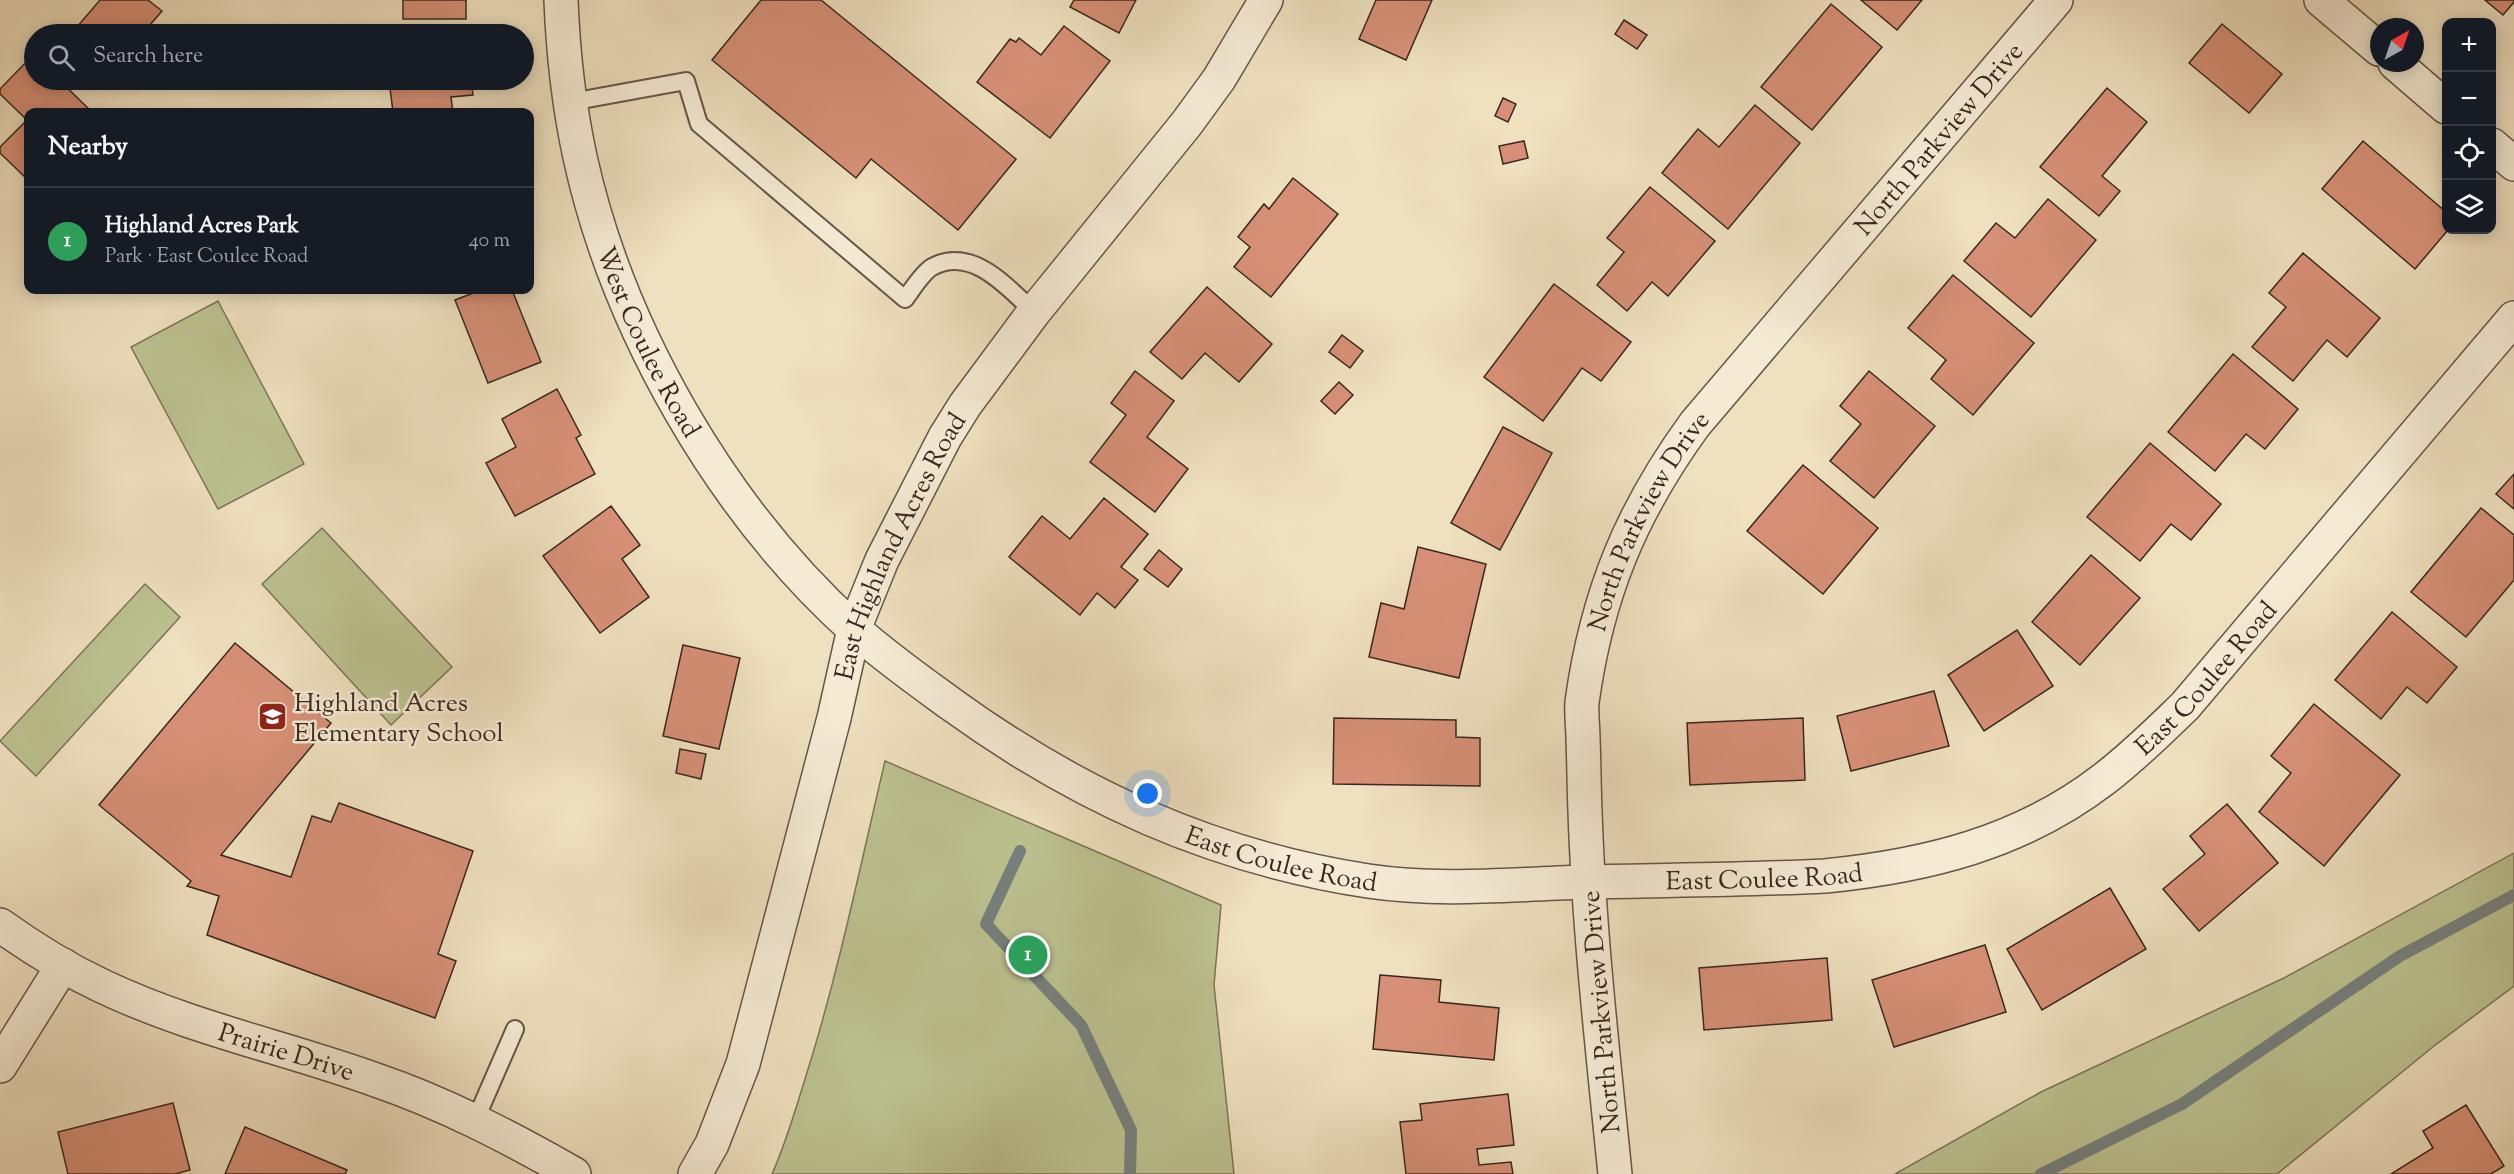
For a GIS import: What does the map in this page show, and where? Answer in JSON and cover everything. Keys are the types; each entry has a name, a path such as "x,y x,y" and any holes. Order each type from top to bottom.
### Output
{"street":[{"name":"West Coulee Road","path":"561,0 571,102 579,155 596,218 634,322 666,386 700,443 758,524 807,581 854,629"},
{"name":"East Highland Acres Road","path":"695,1174 712,1144 743,1065 834,718 854,629 882,560 945,437 965,405 1035,312 1187,123 1224,69 1266,0"},
{"name":"North Parkview Drive","path":"1615,1174 1587,882 1582,706 1590,654 1603,603 1619,556 1641,507 1666,464 1695,424 2056,0"},
{"path":"2321,0 2370,42"},
{"path":"2405,72 2442,104"},
{"path":"2496,148 2514,164"},
{"name":"East Coulee Road","path":"854,629 975,721 1060,776 1145,818 1229,849 1325,873 1371,881 1462,887 1769,879 1876,871 1921,863 1966,851 2013,832 2058,809 2103,780 2143,746 2185,706 2514,318"},
{"name":"Prairie Drive","path":"0,925 63,965 136,1000 374,1079 475,1120 574,1174"},
{"path":"0,1066 63,965"}],"lane":[{"path":"571,102 686,81 699,124 905,299 931,268 955,261 976,264 1001,281 1035,312"},
{"path":"475,1120 515,1029"}],"green space":[{"path":"218,301 304,464 218,509 131,347"},
{"path":"322,528 452,667 391,725 262,584"},
{"path":"145,584 180,617 36,776 0,741"},
{"path":"885,761 1221,905 1214,985 1234,1174 772,1174 794,1115 828,1000"},
{"path":"2514,853 2514,986 2434,1046 2277,1174 1895,1174 2041,1092 2284,978"}],"building":[{"path":"100,0 148,0 162,11 151,24 80,24"},
{"path":"403,0 466,0 466,19 403,19"},
{"path":"761,0 821,0 1016,159 958,230 871,159 856,178 712,60"},
{"path":"1074,0 1136,0 1119,33 1070,7"},
{"path":"1376,0 1432,0 1406,60 1359,39"},
{"path":"1861,0 1922,0 1897,30"},
{"path":"2485,0 2514,0 2514,2 2503,15"},
{"path":"1831,4 1882,47 1812,130 1761,87"},
{"path":"1624,20 1647,35 1637,49 1615,34"},
{"path":"2222,24 2282,74 2249,113 2189,63"},
{"path":"1064,26 1110,61 1050,138 977,82 1010,39 1016,42 1019,38 1041,55"},
{"path":"24,64 24,90 69,90 88,108 24,108 24,117 0,94 0,89"},
{"path":"2107,88 2147,122 2102,176 2120,191 2099,216 2040,167"},
{"path":"390,90 472,90 473,95 451,97 452,108 392,108"},
{"path":"1503,98 1516,104 1508,122 1495,116"},
{"path":"1755,105 1800,143 1728,229 1662,173 1698,129 1719,147"},
{"path":"24,123 24,176 0,153 0,147"},
{"path":"1524,141 1528,158 1503,164 1499,146"},
{"path":"2363,141 2442,209 2442,234 2445,234 2415,269 2322,189"},
{"path":"1293,178 1338,214 1271,297 1234,267 1250,247 1238,237 1264,204 1269,209"},
{"path":"1650,187 1715,241 1668,296 1652,282 1627,311 1597,285 1624,252 1607,238"},
{"path":"2048,199 2096,240 2031,317 1964,261 1996,223 2015,238"},
{"path":"2303,253 2380,318 2347,357 2327,340 2293,381 2252,347 2286,307 2269,293"},
{"path":"1953,275 2034,343 1973,415 1931,379 1946,360 1908,328"},
{"path":"1554,284 1631,342 1601,381 1582,368 1543,421 1484,377"},
{"path":"1207,287 1272,344 1239,382 1205,353 1182,379 1150,352"},
{"path":"471,294 514,294 541,362 488,383 455,300"},
{"path":"1342,335 1363,351 1350,368 1329,352"},
{"path":"2233,354 2298,409 2265,449 2246,434 2215,471 2168,432"},
{"path":"1135,371 1174,401 1147,437 1188,469 1155,512 1090,462 1126,415 1111,403"},
{"path":"1869,371 1935,426 1874,498 1830,461 1861,424 1840,406"},
{"path":"1339,382 1353,395 1335,414 1321,401"},
{"path":"557,389 581,435 576,438 595,474 515,516 486,463 516,447 502,419"},
{"path":"1503,427 1552,453 1500,550 1451,523"},
{"path":"2150,443 2221,504 2191,540 2171,524 2140,561 2087,517"},
{"path":"1803,465 1878,528 1823,594 1747,531"},
{"path":"2514,474 2514,509 2496,494"},
{"path":"1104,498 1148,534 1121,567 1138,580 1115,608 1097,593 1080,615 1009,557 1042,516 1070,539"},
{"path":"611,506 640,545 622,559 649,597 600,633 543,556"},
{"path":"2481,508 2514,535 2514,580 2466,637 2411,592"},
{"path":"1418,547 1486,564 1459,678 1369,657 1381,603 1404,609"},
{"path":"1159,550 1182,569 1168,587 1144,569"},
{"path":"2091,555 2140,598 2080,665 2032,622"},
{"path":"2392,612 2457,667 2427,703 2407,687 2381,719 2335,680"},
{"path":"2017,630 2053,686 1984,731 1948,675"},
{"path":"235,643 331,723 221,855 291,877 312,816 331,822 339,803 473,851 438,954 456,961 435,1018 207,935 219,896 187,886 191,881 99,805"},
{"path":"683,645 740,658 719,749 663,736"},
{"path":"1934,691 1949,746 1851,771 1837,716"},
{"path":"2314,704 2400,775 2324,866 2259,812 2291,773 2271,756"},
{"path":"1334,718 1456,720 1456,737 1480,738 1480,786 1333,784"},
{"path":"1803,718 1805,780 1690,785 1687,723"},
{"path":"680,749 706,754 701,779 676,773"},
{"path":"2227,804 2278,863 2199,931 2163,889 2205,854 2190,836"},
{"path":"2110,888 2146,949 2042,1010 2007,949"},
{"path":"1985,945 2006,1012 1894,1047 1872,980"},
{"path":"1827,958 1832,1020 1704,1030 1699,968"},
{"path":"1380,975 1441,980 1439,1002 1499,1008 1494,1060 1373,1049"},
{"path":"1508,1094 1514,1145 1477,1149 1479,1165 1511,1162 1513,1174 1406,1174 1400,1122 1422,1120 1420,1104"},
{"path":"173,1103 190,1170 175,1174 68,1174 58,1132"},
{"path":"2466,1105 2504,1166 2491,1174 2391,1174 2433,1148 2423,1131"},
{"path":"245,1127 347,1170 345,1174 225,1174"}],"waterway":[{"path":"1020,851 986,924 1081,1025 1131,1130 1130,1174"},
{"path":"2041,1174 2182,1104 2400,956 2514,895"}],"place":[{"name":"Highland Acres Elementary School","path":"273,717"},
{"name":"Highland Acres Park","path":"1028,955"}]}
